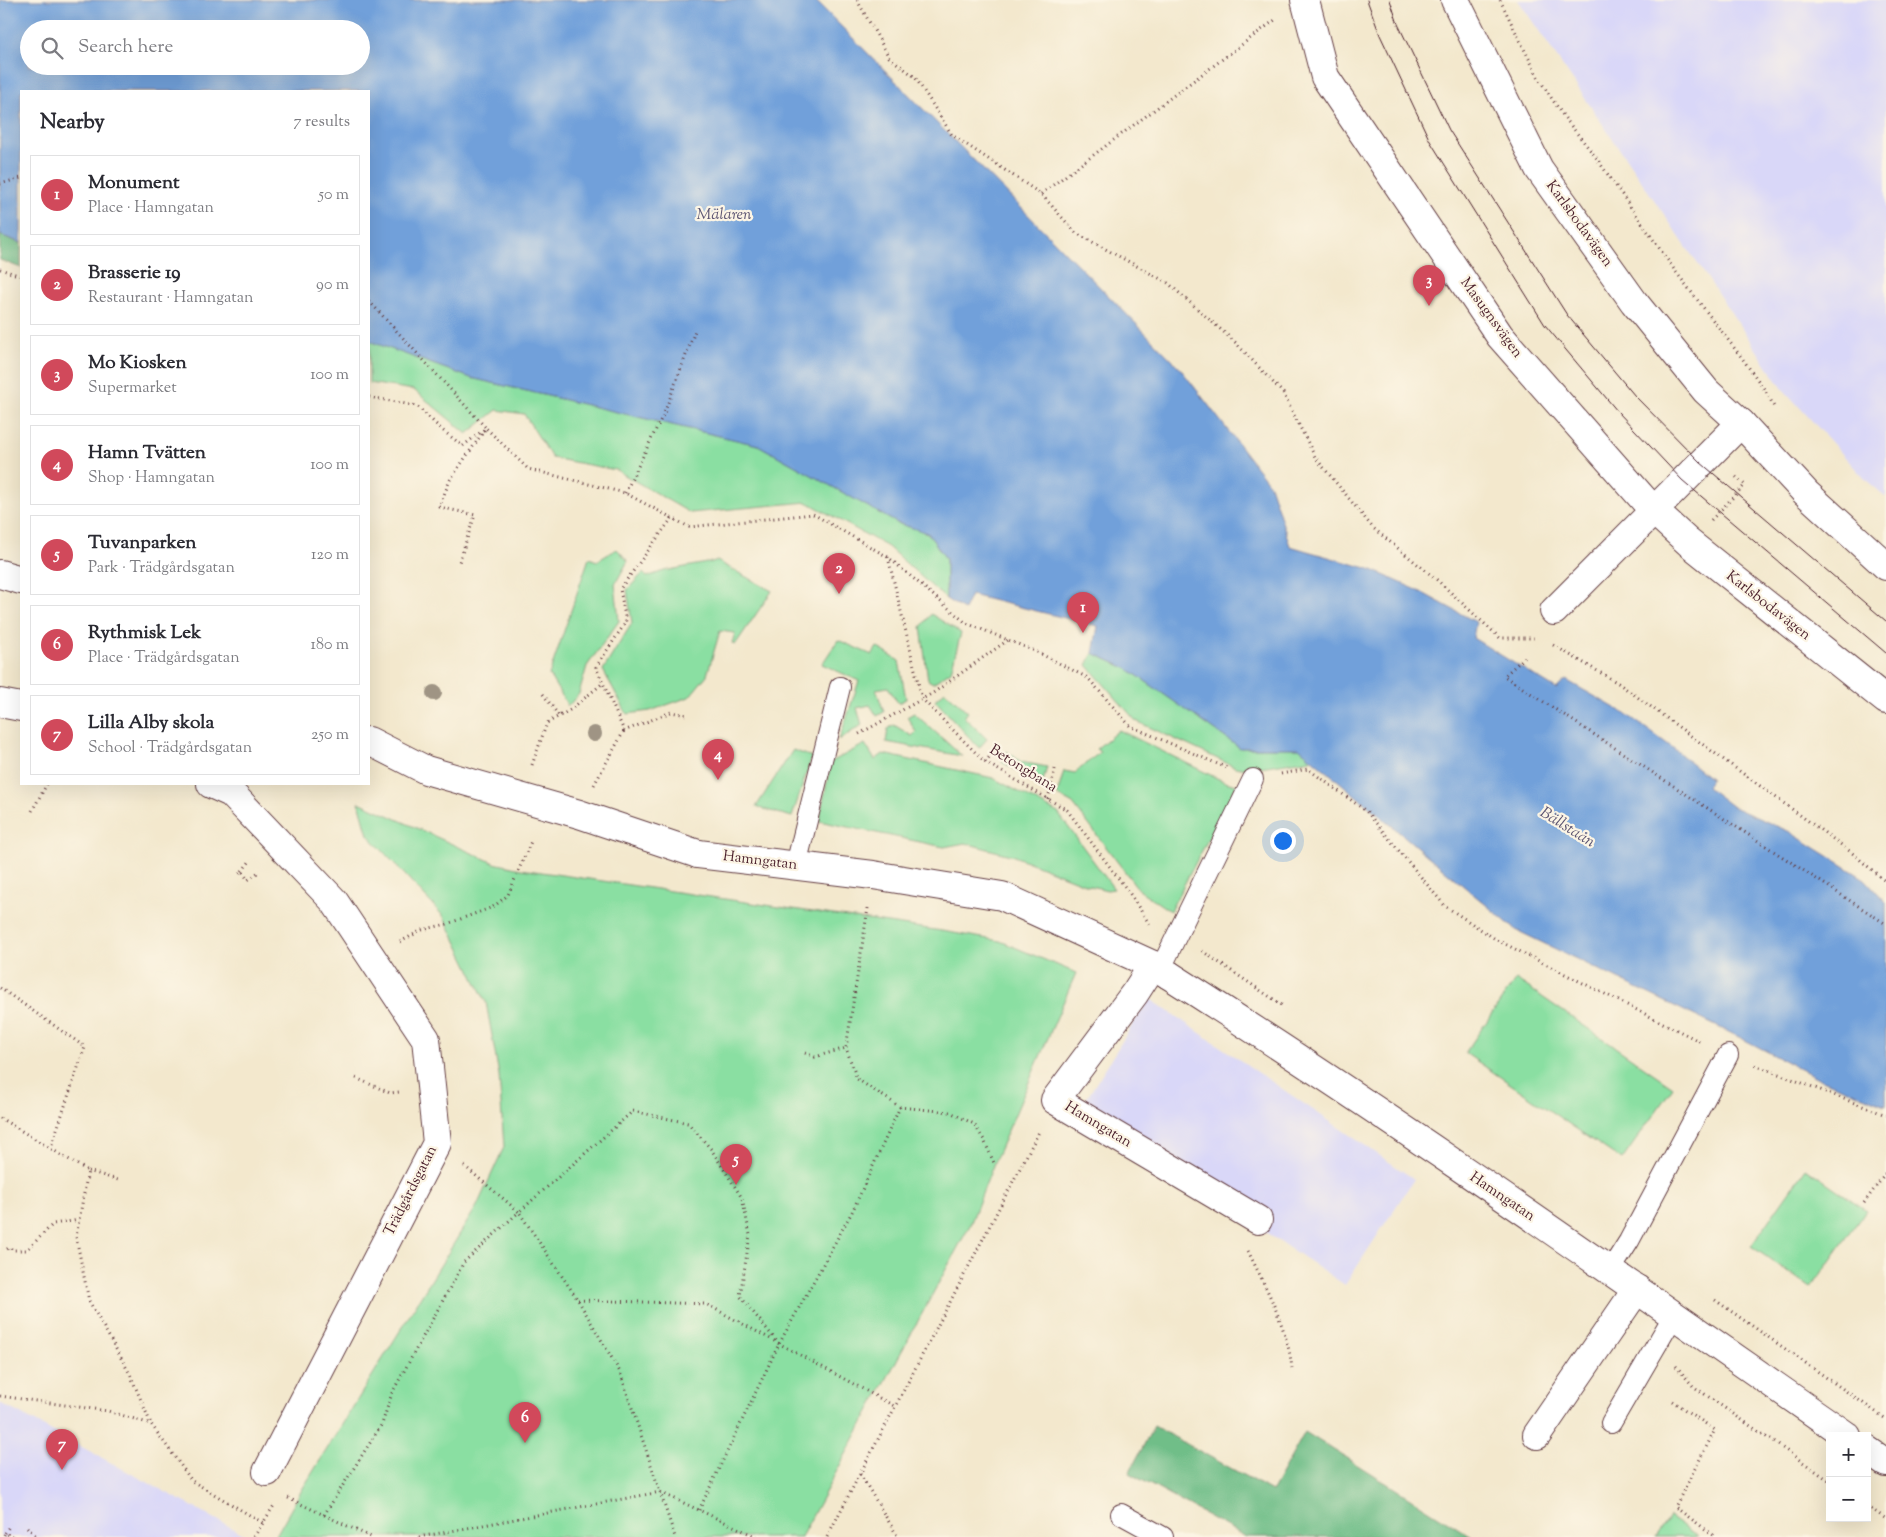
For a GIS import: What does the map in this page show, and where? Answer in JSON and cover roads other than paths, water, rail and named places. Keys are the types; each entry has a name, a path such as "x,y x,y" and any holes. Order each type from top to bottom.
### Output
{"street":[{"name":"Masugnsvägen","path":"1305,0 1324,76 1500,336 1653,510"},
{"name":"Karlsbodavägen","path":"1455,0 1539,169 1634,302 1706,391 1750,433 1806,493 1886,566"},
{"path":"1554,611 1653,510 1750,433"},
{"name":"Karlsbodavägen","path":"1653,510 1688,542 1886,700"},
{"path":"0,574 20,580"},
{"path":"0,703 20,707"},
{"name":"Hamngatan","path":"370,742 426,770 579,814 698,854 872,875 1002,896 1161,970 1253,1028 1637,1289 1840,1432"},
{"name":"Trädgårdsgatan","path":"213,785 231,793 334,901 426,1039 437,1143 274,1483"},
{"name":"Hamngatan","path":"1161,970 1135,992 1055,1100 1258,1220"},
{"path":"1537,1434 1637,1289"},
{"path":"1871,1453 1886,1463"}],"lane":[{"path":"796,866 840,686"},
{"path":"1161,970 1253,779"},
{"path":"1610,1271 1629,1241 1728,1055"},
{"path":"1611,1423 1674,1315"},
{"path":"1121,1514 1163,1537"}],"water":[{"name":"Mälaren","path":"0,0 815,0 1179,367 1270,485 1290,546 1370,569 1417,590 1476,622 1473,638 1556,689 1566,680 1629,716 1711,779 1707,787 1733,807 1788,831 1865,879 1886,902 1886,1105 1820,1079 1741,1038 1516,930 1299,748 1240,748 1128,669 1093,653 1098,626 971,595 964,610 946,599 946,559 928,533 897,523 758,445 471,378 370,341 370,90 20,90 20,243 0,235"}],"tram line":[{"path":"1367,0 1380,35 1430,141 1545,325 1618,412 1682,480 1886,653"},
{"path":"1390,0 1398,24 1449,130 1567,315 1635,396 1700,462 1886,621"}],"place":[{"name":"Mo Kiosken","path":"1429,306"},
{"name":"Brasserie 19","path":"839,594"},
{"name":"Monument","path":"1083,633"},
{"name":"Hamn Tvätten","path":"718,780"},
{"name":"Tuvanparken","path":"736,1185"},
{"name":"Rythmisk Lek","path":"525,1443"},
{"name":"Lilla Alby skola","path":"62,1470"}],"water label":[{"name":"Bällstaån","path":"1567,828"}]}
